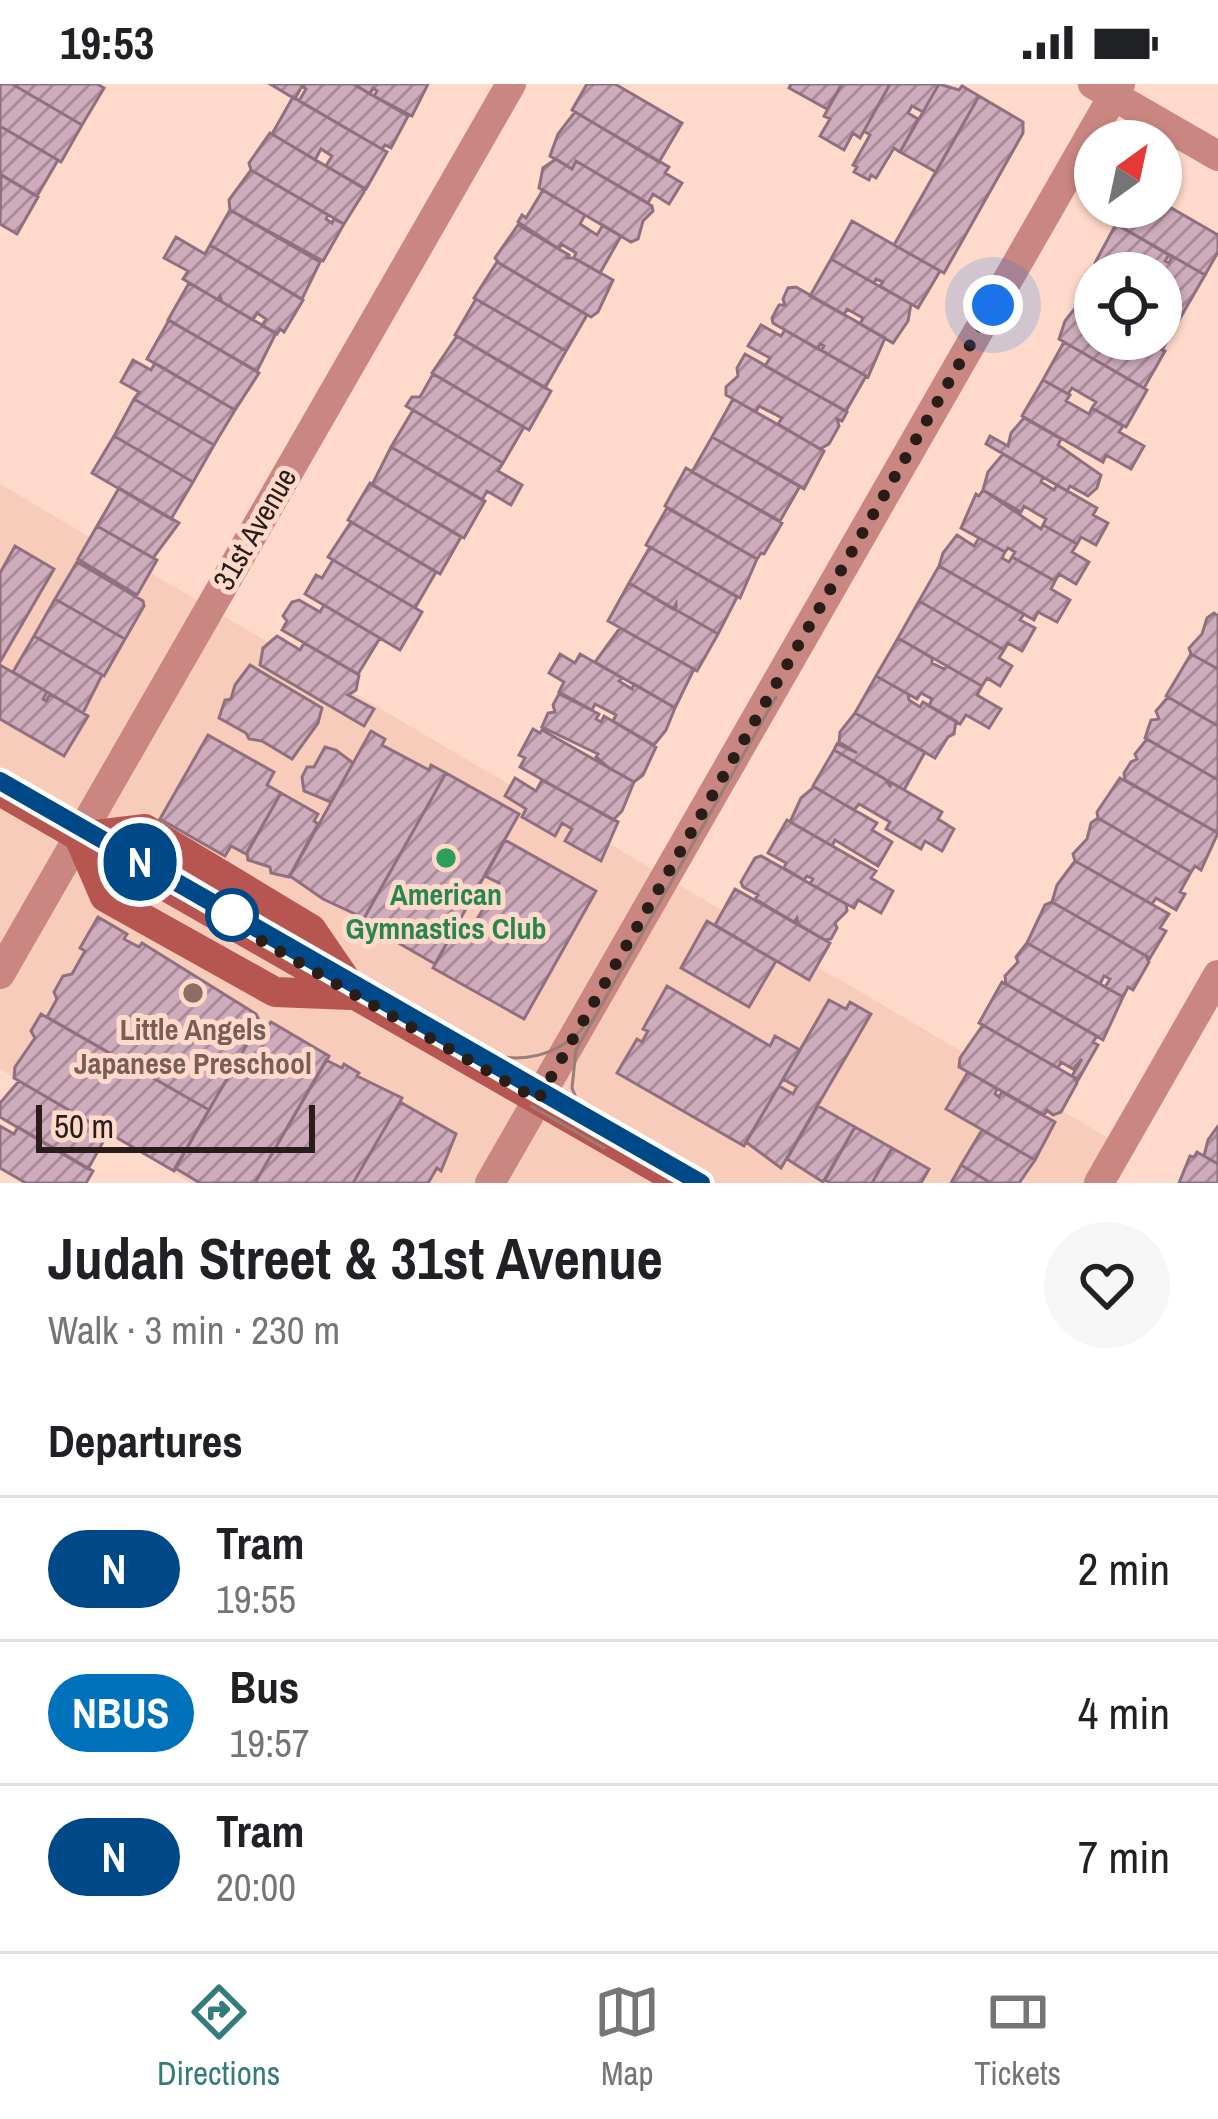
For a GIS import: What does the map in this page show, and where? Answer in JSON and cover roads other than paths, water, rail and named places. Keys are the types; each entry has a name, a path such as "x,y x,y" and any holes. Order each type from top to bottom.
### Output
{"street":[{"name":"31st Avenue","path":"0,974 511,84"},
{"path":"490,1183 1109,88 1218,156"},
{"path":"0,791 683,1183"},
{"path":"1099,1183 1218,974"}],"tram line":[{"path":"585,1121 572,1088 576,1050 776,697"},
{"path":"0,781 701,1183"},
{"name":"N","path":"0,781 701,1183"},
{"path":"484,1052 511,1058 537,1055 562,1045 583,1028"},
{"path":"531,1106 604,1148"}],"place":[{"name":"American Gymnastics Club","path":"446,858"},
{"name":"Little Angels Japanese Preschool","path":"193,993"}]}
